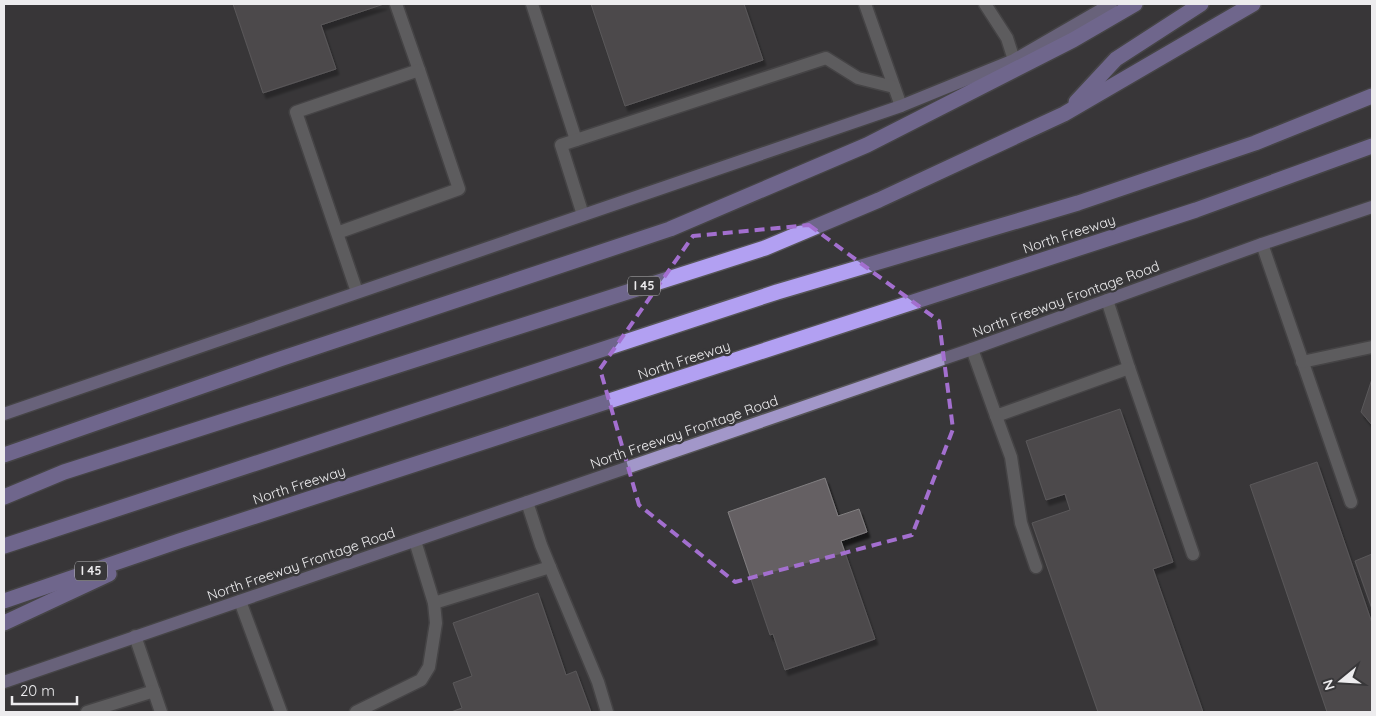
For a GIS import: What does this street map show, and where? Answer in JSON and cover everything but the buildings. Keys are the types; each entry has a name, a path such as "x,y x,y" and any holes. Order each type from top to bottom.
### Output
{"highway":[{"path":"4,456 280,359 670,229 868,145 1073,40 1135,4"},
{"path":"1064,114 1116,59 1201,4"},
{"name":"I 45","path":"4,497 64,472 765,248 879,200 1064,114 1253,4"},
{"name":"North Freeway","path":"4,546 777,292 1078,203 1255,143 1372,96"},
{"name":"North Freeway","path":"4,601 179,541 1196,210 1372,146"},
{"path":"4,623 179,541"}],"main road":[{"path":"4,414 901,106 1014,60 1107,5"},
{"name":"North Freeway Frontage Road","path":"4,682 972,349 1262,244 1372,207"}],"street":[{"path":"337,233 459,189 396,4"},
{"path":"532,4 576,140"},
{"path":"866,4 901,106"},
{"path":"985,4 1007,38 1014,60"},
{"path":"583,215 561,145 826,58 858,78 894,87"},
{"path":"357,292 296,112 419,70"},
{"path":"1262,244 1351,502"},
{"path":"1107,300 1193,554"},
{"path":"1302,362 1372,347"},
{"path":"972,349 1011,457 1021,523 1036,567"},
{"path":"996,416 1129,368"},
{"path":"528,502 541,545 598,682 607,712"},
{"path":"356,712 421,680 429,667 436,623 434,603 415,541"},
{"path":"434,603 550,568"},
{"path":"240,601 281,712"},
{"path":"135,636 161,712"},
{"path":"87,712 154,691"}],"highlighted area":[{"path":"809,225 939,321 953,429 912,535 735,582 639,505 600,369 693,236"}]}
